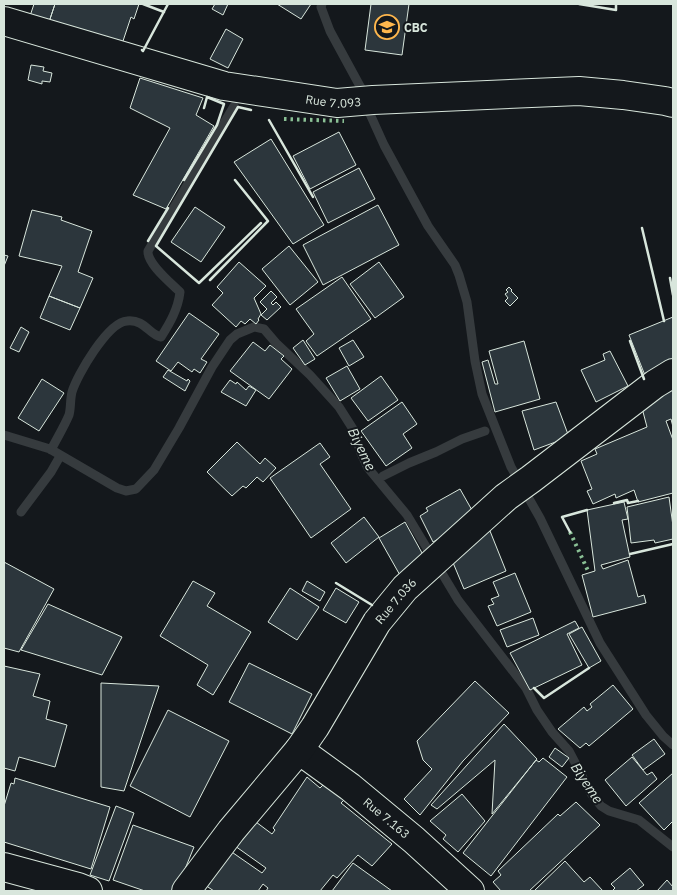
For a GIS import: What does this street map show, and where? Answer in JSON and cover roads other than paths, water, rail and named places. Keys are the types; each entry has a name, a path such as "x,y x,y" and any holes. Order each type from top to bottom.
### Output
{"street":[{"name":"Rue 7.093","path":"4,21 224,86 337,103 579,91 623,95 673,103"},
{"name":"Rue 7.036","path":"186,891 231,831 299,750 315,727 377,622 405,588 506,497 655,384 673,373"},
{"name":"Rue 7.163","path":"299,750 414,840 470,891"},
{"path":"4,867 88,891"}],"waterway":[{"path":"322,4 321,7 330,31 361,88"},
{"path":"51,450 69,415 75,384 94,351 111,330 119,324 133,321 138,322 161,337 170,321 180,292 151,262 148,251 234,106"},
{"path":"370,114 384,145 428,226 455,265 459,275 467,302 475,361 482,394 511,467 540,518 600,643 646,715 673,745"},
{"name":"Biyeme","path":"4,435 50,449 117,488 126,491 136,489 154,470 212,367 230,340 237,334 254,327 264,329 339,407 353,429 368,468 407,515 458,600 526,688 537,710 552,732 569,751 592,795 601,806 609,811 639,820 673,847"},
{"path":"383,476 462,439 485,431"},
{"path":"21,512 51,472 59,458"}],"place":[{"name":"CBC","path":"387,27"}]}
